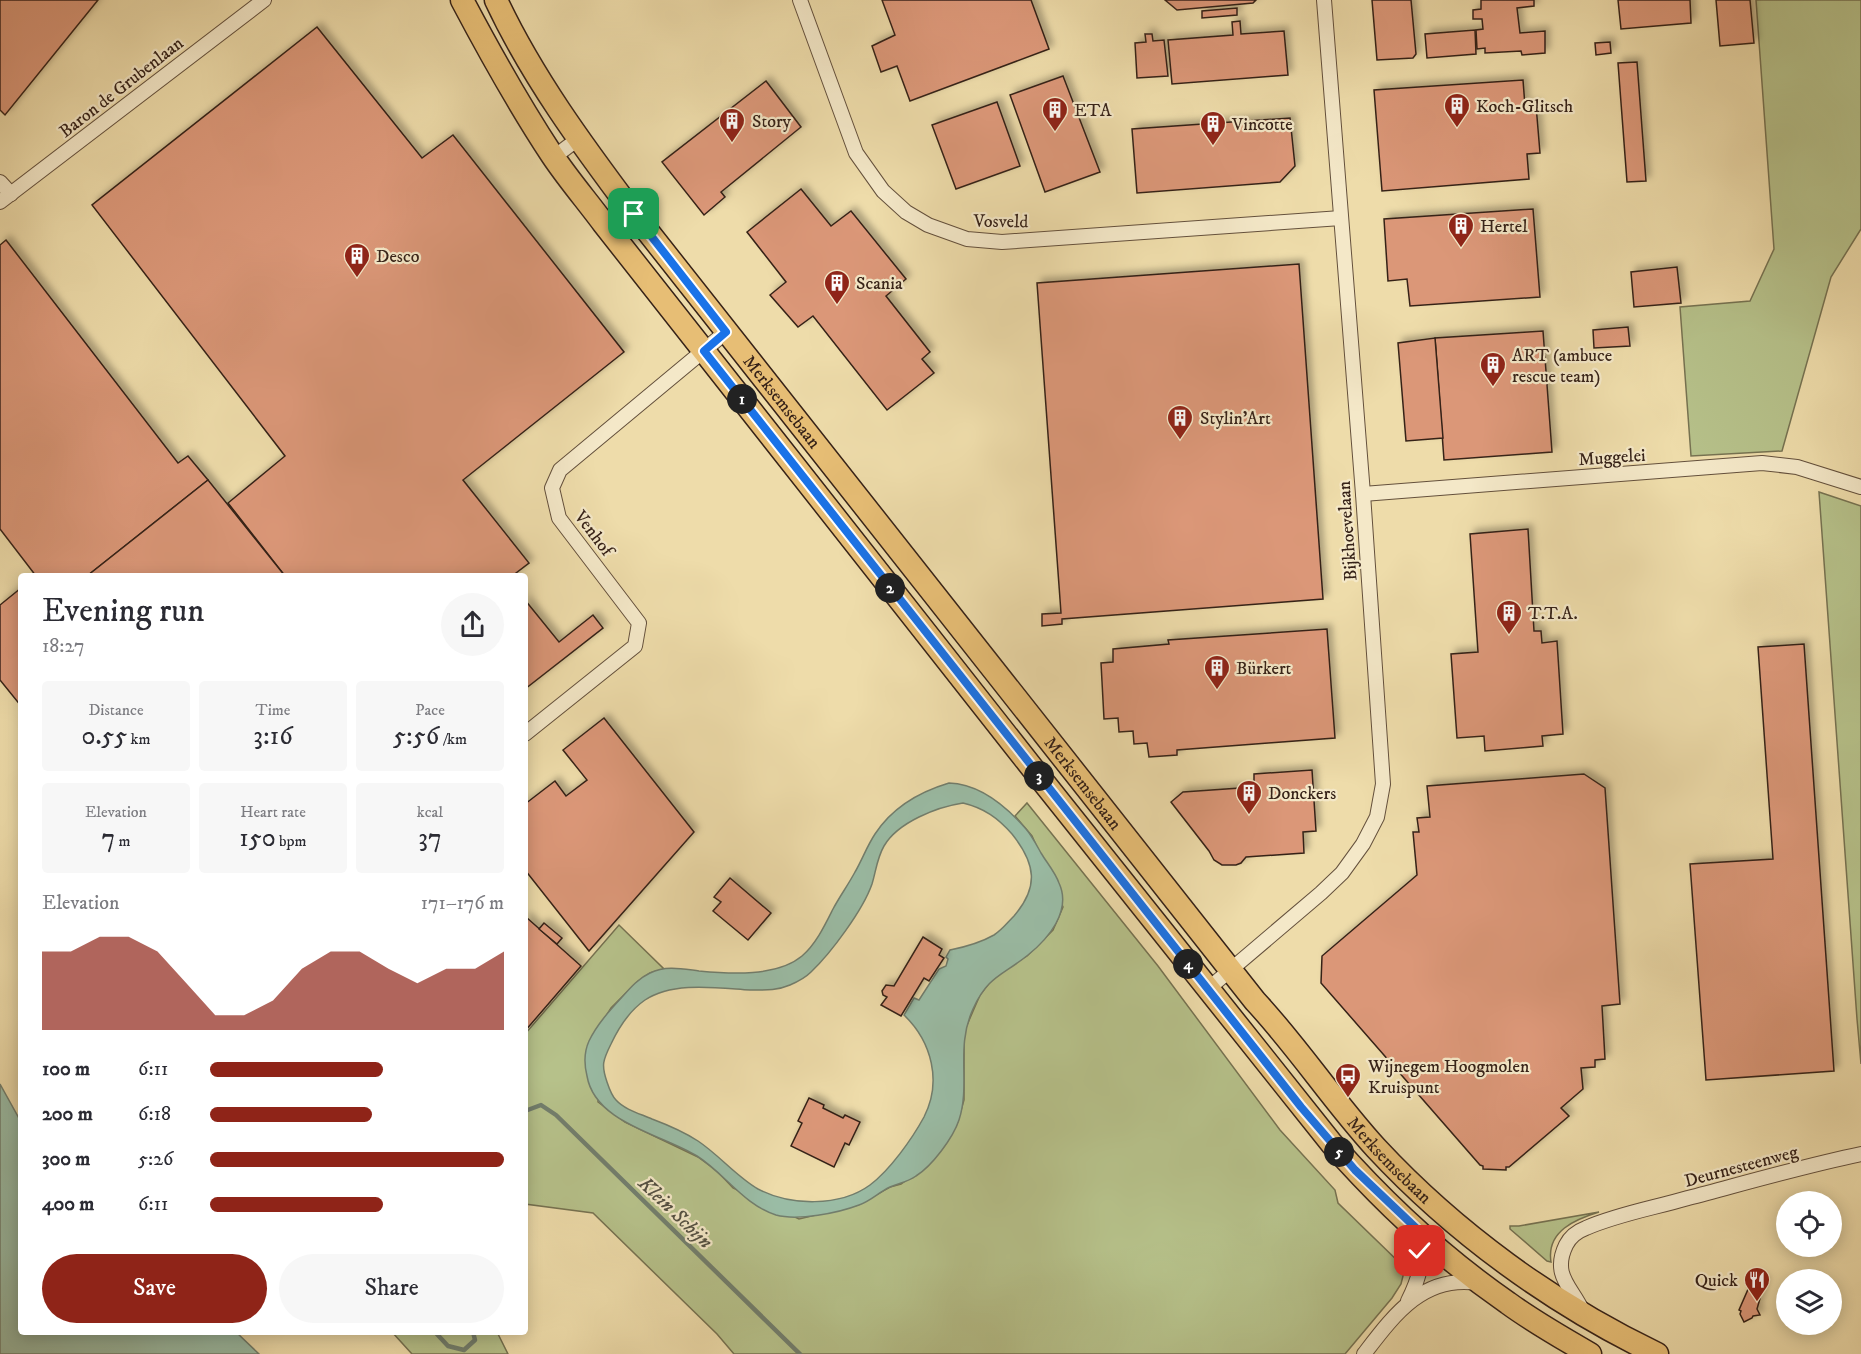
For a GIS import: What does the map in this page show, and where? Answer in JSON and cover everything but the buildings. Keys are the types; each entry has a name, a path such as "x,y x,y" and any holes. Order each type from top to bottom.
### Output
{"main road":[{"name":"Merksemsebaan","path":"462,0 500,72 554,157 704,351 1332,1144 1376,1191 1481,1284 1510,1305 1590,1354"},
{"name":"Merksemsebaan","path":"496,0 544,87 578,139 634,214 1231,970 1353,1121 1414,1187 1469,1234 1510,1265 1586,1316 1657,1354"}],"street":[{"name":"Baron de Grubenlaan","path":"5,198 264,0"},
{"name":"Vosveld","path":"800,0 856,153 883,191 906,212 928,225 967,239 1002,242 1341,218"},
{"name":"Bijkhoevelaan","path":"1208,989 1342,873 1363,844 1377,817 1383,784 1363,494 1324,0"},
{"path":"554,157 578,139"},
{"path":"0,182 5,198"},
{"name":"Venhof","path":"528,732 635,646 639,622 560,518 552,488 560,470 726,332"},
{"name":"Muggelei","path":"1363,494 1762,464 1797,467 1861,487"},
{"name":"Deurnesteenweg","path":"1586,1316 1578,1299 1564,1282 1562,1268 1564,1249 1573,1235 1584,1228 1861,1154"},
{"path":"1408,1303 1421,1270 1416,1228"},
{"path":"1364,1354 1408,1303 1423,1292 1440,1285 1460,1281 1481,1284"}],"shaded area":[{"path":"1756,0 1861,0 1861,229 1831,277 1782,451 1691,456 1680,307 1750,301 1774,249"},
{"path":"1819,492 1861,506 1861,1064 1857,1019"},
{"path":"949,783 971,787 992,798 1010,812 1030,834 1055,875 1062,893 1062,904 1056,924 1050,933 1028,955 990,983 973,1009 965,1038 964,1093 959,1120 947,1143 929,1166 913,1178 850,1208 806,1217 785,1217 754,1204 697,1156 632,1125 602,1105 593,1092 587,1076 586,1049 600,1023 635,983 646,975 662,969 725,973 753,972 780,968 792,963 802,956 816,940 882,825 907,802","holes":["963,803 990,814 1012,834 1030,865 1031,885 1022,905 1002,929 989,938 950,950 946,957 948,959 946,966 939,969 919,1000 914,998 904,1015 914,1026 927,1050 933,1076 932,1090 924,1117 900,1154 878,1179 858,1192 830,1200 800,1201 771,1195 750,1184 698,1141 628,1109 615,1098 605,1076 605,1059 621,1026 639,1004 656,994 682,988 770,990 801,980 828,954 846,931 868,894 880,855 890,837 919,817"]},
{"path":"1027,803 1158,966 1280,1130 1335,1190 1338,1203 1405,1268 1401,1284 1392,1298 1345,1354 734,1354 717,1334 593,1213 528,1204 528,1031 619,925 664,969 650,973 638,981 611,1008 603,1021 598,1102 625,1122 698,1157 717,1171 733,1188 799,1219 858,1205 890,1187 901,1184 931,1162 945,1145 957,1124 964,1100 964,1032 980,995 990,982 1005,969 1027,956 1053,930 1063,907 1032,836 1015,816"},
{"path":"0,1084 18,1117 18,1335 239,1335 259,1354 0,1354"},
{"path":"1599,1212 1581,1218 1558,1234 1553,1242 1551,1262 1510,1229 1510,1226"},
{"path":"395,1335 498,1335 508,1354 412,1354"}],"waterway":[{"name":"Klein Schijn","path":"528,1110 541,1105 556,1115 800,1354"},
{"name":"Klein Schijn","path":"438,1335 448,1346 464,1350 475,1340 474,1335"}],"place":[{"name":"Koch-Glitsch","path":"1457,129"},
{"name":"ETA","path":"1055,133"},
{"name":"Story","path":"732,144"},
{"name":"Vincotte","path":"1213,147"},
{"name":"Hertel","path":"1461,249"},
{"name":"Desco","path":"357,279"},
{"name":"Scania","path":"837,306"},
{"name":"ART (ambuce rescue team)","path":"1493,388"},
{"name":"Stylin'Art","path":"1180,441"},
{"name":"T.T.A.","path":"1509,636"},
{"name":"Bürkert","path":"1217,691"},
{"name":"Donckers","path":"1249,816"},
{"name":"Wijnegem Hoogmolen Kruispunt","path":"1348,1099"},
{"name":"Quick","path":"1757,1303"}],"route":[{"path":"634,214 726,332 704,351 1301,1107 1355,1170 1416,1228 1420,1251"}]}
